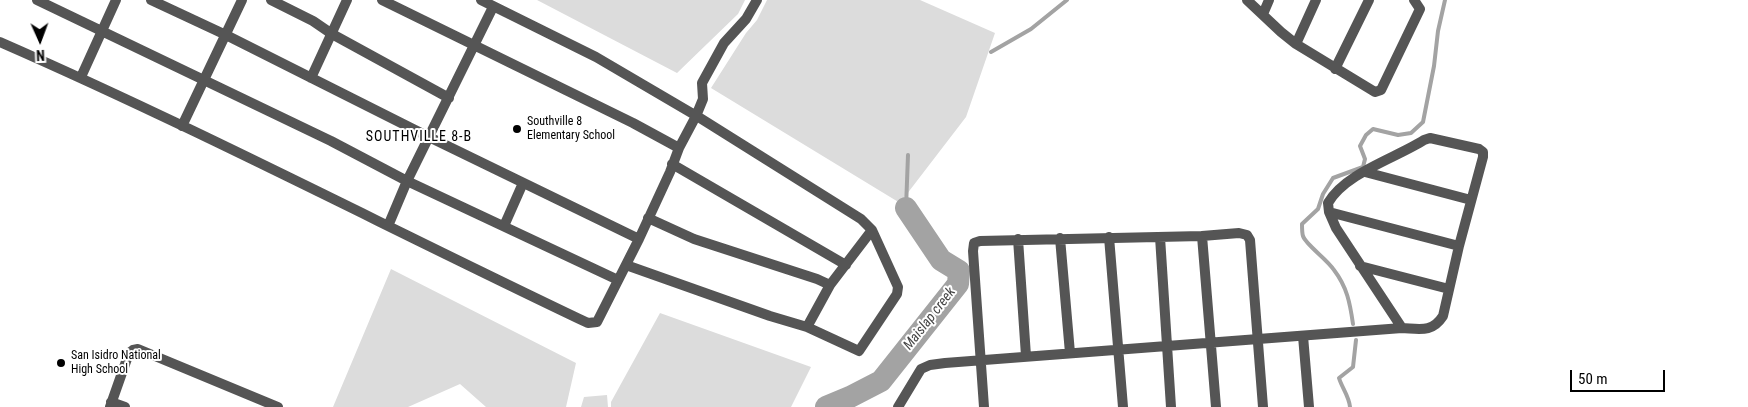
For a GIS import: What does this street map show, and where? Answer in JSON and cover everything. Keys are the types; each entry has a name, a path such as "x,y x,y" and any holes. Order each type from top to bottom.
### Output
{"street":[{"path":"37,0 331,141 407,181 618,280"},
{"path":"81,77 116,0"},
{"path":"151,0 226,35 429,138 639,239"},
{"path":"182,126 242,0"},
{"path":"271,0 313,21 332,34 449,98"},
{"path":"311,78 347,0"},
{"path":"382,0 633,122 679,148"},
{"path":"481,0 596,58 696,116 861,219 872,230 898,287 897,294 859,351 807,327 770,316 626,265"},
{"path":"0,42 81,77 588,323 597,322 639,239 679,148 703,100 702,83 724,43 746,19 757,0"},
{"path":"1247,0 1296,44 1375,92 1378,92 1420,9 1414,0"},
{"path":"1263,14 1269,0"},
{"path":"1296,44 1316,0"},
{"path":"1335,69 1368,0"},
{"path":"388,226 407,181 493,7"},
{"path":"898,407 921,369 925,366 1026,356 1402,328 1427,329 1437,325 1443,316 1459,246 1484,157 1483,152 1479,149 1430,138 1424,140 1342,186 1328,203 1329,212 1336,228 1402,328"},
{"path":"672,164 846,265"},
{"path":"1365,172 1471,200"},
{"path":"504,226 523,183"},
{"path":"1329,212 1459,246"},
{"path":"648,218 694,239 817,279 830,285"},
{"path":"807,327 830,285 872,230"},
{"path":"984,407 974,243 980,241 1060,238 1239,234 1247,235 1250,240 1263,407"},
{"path":"1202,236 1216,407"},
{"path":"1109,237 1122,407"},
{"path":"1160,237 1171,407"},
{"path":"1060,238 1070,353"},
{"path":"1018,240 1026,356"},
{"path":"1360,266 1449,289"},
{"path":"1303,336 1309,407"},
{"path":"125,407 111,405 129,353 138,349 278,407"}],"shaded area":[{"path":"537,0 745,0 738,14 677,73"},
{"path":"767,0 920,0 995,33 966,117 900,203 711,88 746,33 757,20"},
{"path":"391,269 576,363 566,407 486,407 460,384 408,407 333,407"},
{"path":"660,313 811,367 791,407 611,407 611,402"},
{"path":"607,395 608,407 581,407 584,397"}],"waterway":[{"path":"991,52 1031,29 1067,0"},
{"path":"1353,324 1349,302 1342,283 1331,266 1305,240 1302,224 1318,209 1323,194 1333,178 1363,167 1365,159 1360,146 1366,135 1373,129 1398,135 1411,133 1423,122 1445,0"},
{"path":"906,208 908,155"},
{"name":"Maislap creek","path":"826,407 881,381 958,284 959,271 941,260 906,208"},
{"path":"1350,407 1339,378 1353,367 1356,340"}],"place":[{"name":"Southville 8 Elementary School","path":"517,129"},
{"name":"San Isidro National High School","path":"61,363"}],"district":[{"name":"SOUTHVILLE 8-B","path":"419,137"}]}
